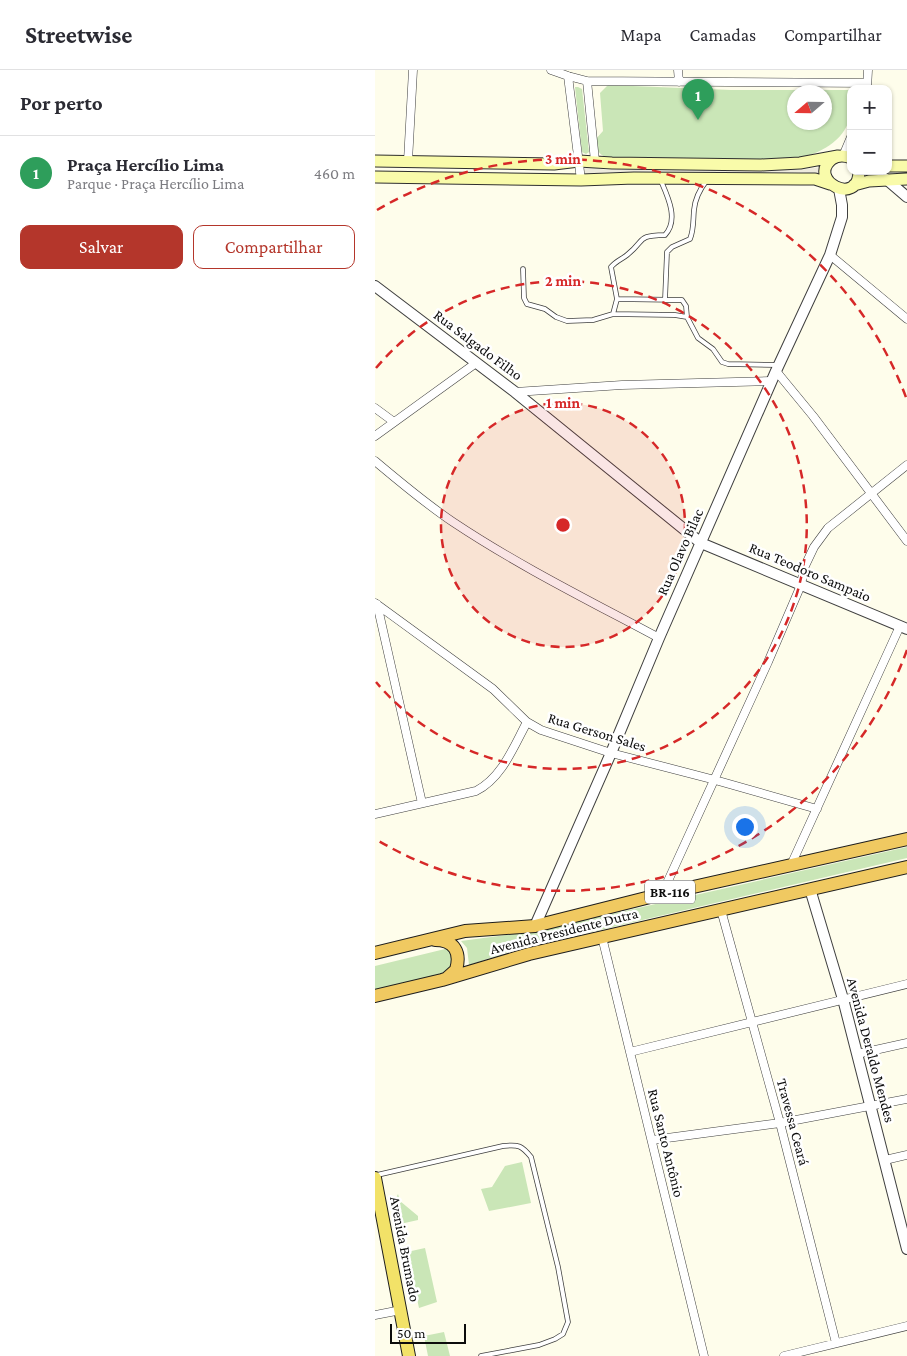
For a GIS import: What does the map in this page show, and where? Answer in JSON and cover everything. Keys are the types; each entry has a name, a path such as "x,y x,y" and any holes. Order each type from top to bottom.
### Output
{"highway":[{"name":"Avenida Presidente Dutra","path":"375,953 465,931 535,926 662,894 907,839"},
{"name":"Avenida Presidente Dutra","path":"375,996 442,980 529,954 907,867"},
{"path":"432,940 440,940 449,944 459,956 456,970 442,980"}],"main road":[{"path":"375,161 554,164 595,161 612,164 761,165 800,163 844,156"},
{"path":"835,186 827,179 826,168 829,163 844,156"},
{"path":"892,166 907,166"},
{"path":"854,185 858,175"},
{"path":"375,177 581,180 660,178 815,179 835,186 849,188 869,181 907,179"},
{"name":"Avenida Brumado","path":"375,1177 409,1356"}],"street":[{"path":"408,161 413,70"},
{"path":"551,70 587,81 847,86"},
{"path":"678,70 679,82"},
{"path":"867,85 868,70"},
{"path":"568,76 581,180"},
{"path":"587,81 595,161"},
{"path":"886,179 907,197"},
{"name":"Rua Olavo Bilac","path":"535,926 777,368 831,255 842,217 842,205 835,186"},
{"path":"831,255 907,319"},
{"name":"Rua Salgado Filho","path":"375,286 477,362 701,543"},
{"path":"375,436 477,362"},
{"path":"777,368 907,541"},
{"path":"515,392 622,385 772,381"},
{"path":"375,408 394,422"},
{"path":"375,461 453,522 558,585 659,638"},
{"path":"662,894 715,780 801,585 808,558 822,535 829,528 907,465"},
{"name":"Rua Teodoro Sampaio","path":"701,543 903,628"},
{"path":"376,604 422,803"},
{"name":"Rua Gerson Sales","path":"376,604 493,689 527,722 541,730 611,753 817,809"},
{"path":"791,865 903,628"},
{"path":"375,814 476,791 490,783 500,770 527,722"},
{"name":"Avenida Deraldo Mendes","path":"810,890 843,999 907,1249"},
{"name":"Travessa Ceará","path":"721,910 753,1022 836,1343"},
{"name":"Rua Santo Antônio","path":"602,937 704,1356"},
{"path":"630,1052 907,984"},
{"path":"857,1054 907,1043"},
{"path":"651,1140 779,1123 907,1099"},
{"path":"885,1160 907,1156"},
{"path":"375,1315 401,1310"},
{"path":"783,1356 808,1353 836,1343 907,1326"}],"lane":[{"path":"613,314 617,298 611,267 615,262 631,252 641,239 647,236 665,235 670,227 672,208 660,178"},
{"path":"665,300 667,252 672,247 690,239 693,232 694,208 698,193 707,178"},
{"path":"523,269 524,298 527,304 545,309 556,317 567,320 593,320 613,314 675,315 687,317"},
{"path":"617,298 682,300 685,302 687,317 698,338 713,349 723,362 777,368"},
{"path":"375,1177 503,1146 523,1147 531,1157 558,1267 568,1322 563,1334 555,1339 539,1345 481,1356"}],"green space":[{"path":"608,85 731,90 787,90 787,130 832,130 832,90 847,90 847,125 842,134 822,150 798,159 611,159 599,152 595,140 603,131 600,93"},
{"path":"575,87 582,89 589,152 586,154 582,152"},
{"path":"907,847 907,858 600,930 535,943 469,965 467,948 461,941 536,931"},
{"path":"445,949 449,950 455,959 447,974 375,990 375,966"},
{"path":"522,1162 531,1203 489,1211 481,1189 492,1187 505,1166"},
{"path":"398,1194 400,1201 418,1216 418,1220 400,1224 395,1200"},
{"path":"425,1248 437,1302 419,1308 407,1252"},
{"path":"444,1332 450,1356 428,1356 424,1336"}],"shaded area":[{"path":"585,166 606,170 798,170 821,167 820,174 798,172 605,172 586,175 583,173"}],"place":[{"name":"Praça Hercílio Lima","path":"698,120"}]}
